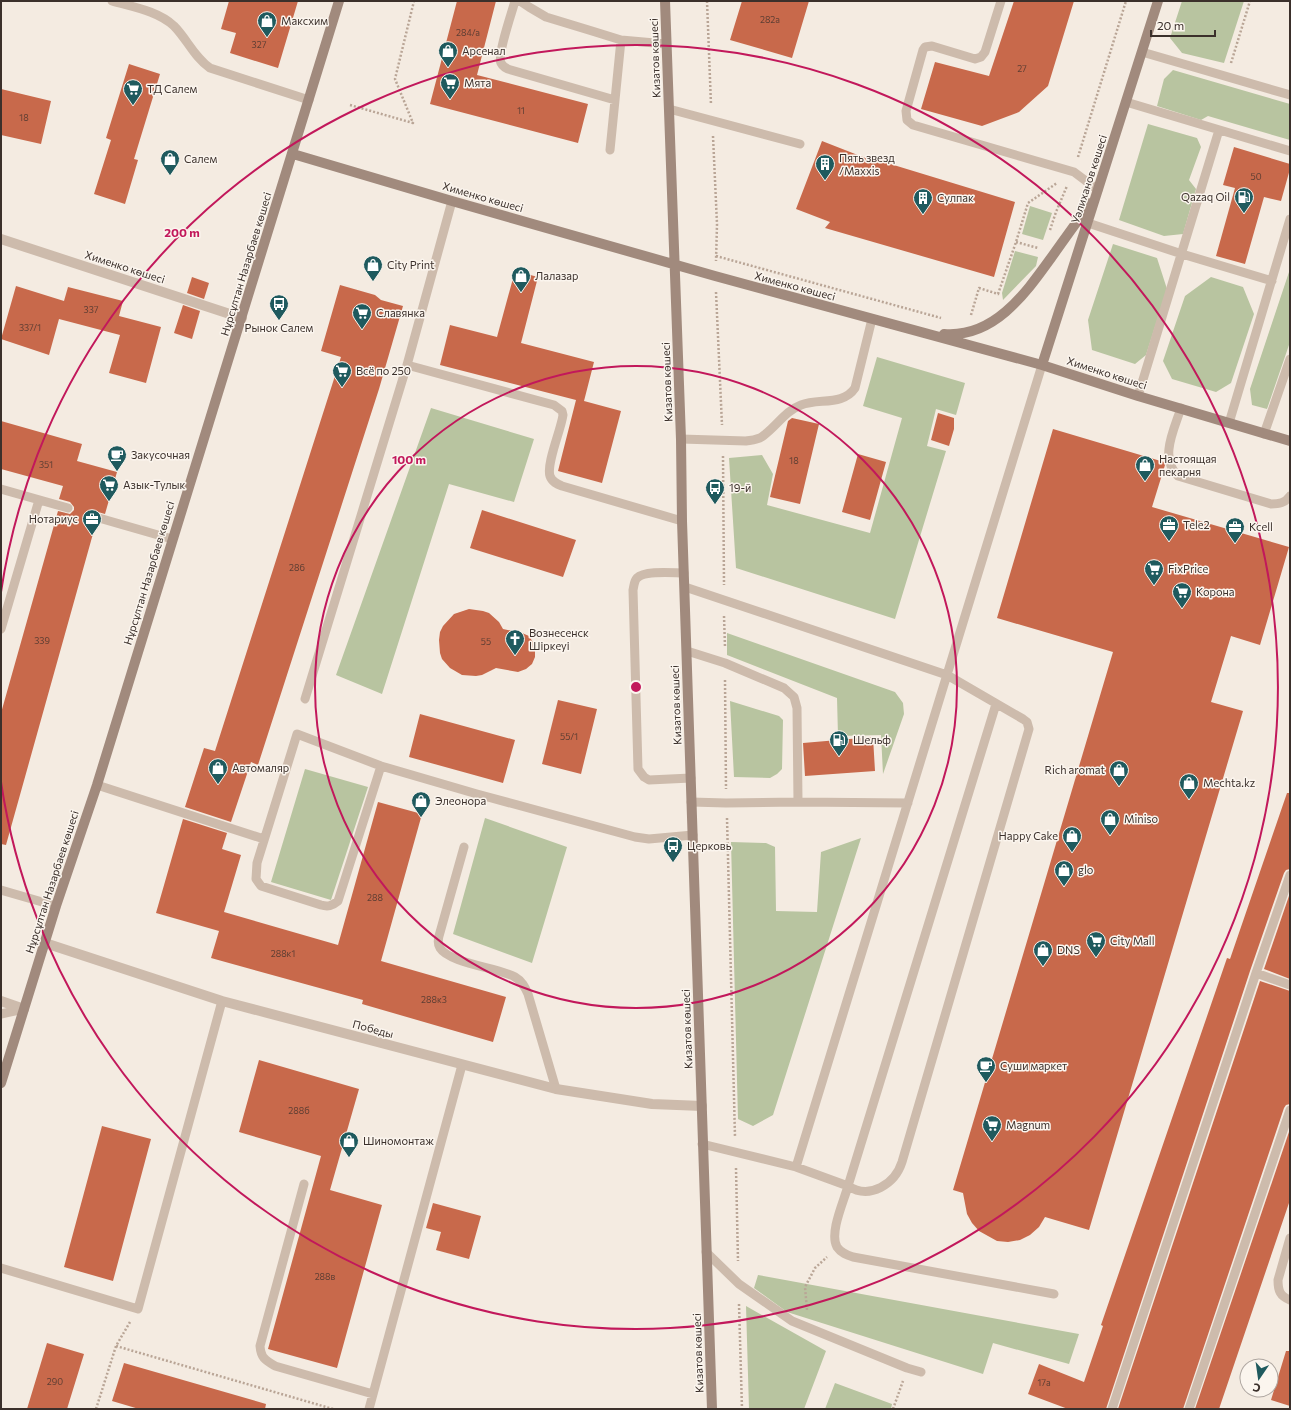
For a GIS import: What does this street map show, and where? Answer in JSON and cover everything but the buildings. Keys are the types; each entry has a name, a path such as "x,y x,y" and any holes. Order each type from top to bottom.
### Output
{"main road":[{"name":"Нұрсұлтан Назарбаев көшесі","path":"1,1084 56,906 97,785 340,1"},
{"name":"Кизатов көшесі","path":"665,1 681,439 684,587 712,1409"},
{"name":"Уәлиханов көшесі","path":"1042,365 1158,1"},
{"name":"Хименко көшесі","path":"293,154 715,276 1042,365 1138,396 1290,441"},
{"path":"907,328 944,334 962,334 980,329 996,319 1035,282 1097,192"}],"street":[{"name":"Хименко көшесі","path":"1,239 242,318"},
{"name":"Победы","path":"45,943 222,1001 556,1089 652,1104 702,1106"},
{"path":"1,1001 24,1009"}],"lane":[{"path":"112,1 163,18 175,27 202,63 210,68 309,100"},
{"path":"515,1 501,52 501,63 504,67 615,100"},
{"path":"520,1 546,17 621,40 666,44"},
{"path":"1001,1 985,52 981,57 975,59 932,46 925,47 906,111 907,120 913,125 1074,172 1097,192"},
{"path":"610,150 621,40"},
{"path":"1142,52 1290,95"},
{"path":"1126,102 1290,150"},
{"path":"669,109 800,144"},
{"path":"1138,396 1219,130"},
{"path":"305,699 407,365 452,201"},
{"path":"1229,423 1290,219"},
{"path":"1088,223 1182,254 1272,281"},
{"path":"681,439 755,440 764,436 778,421 793,409 802,405 845,398 851,394 855,388 872,319"},
{"path":"1264,434 1290,359"},
{"path":"407,365 554,405 562,411 563,415 550,464 551,478 555,482 562,486 682,521"},
{"path":"796,1167 1042,365"},
{"path":"1180,408 1168,447 1170,465 1178,476 1271,504 1284,502 1290,496"},
{"path":"1,489 68,508"},
{"path":"1,629 4,609 38,500"},
{"path":"92,516 172,539"},
{"path":"684,573 648,573 637,578 634,583 638,769 644,777 649,780 691,778"},
{"path":"684,587 947,675 1026,722 1029,729 902,1162 896,1176 888,1184 879,1189 861,1191 796,1167 702,1144"},
{"path":"687,651 725,663 784,688 794,697 797,708 798,802"},
{"path":"996,704 848,1186 834,1239 838,1248 844,1254 853,1257 1054,1294"},
{"path":"381,766 338,901 333,905 321,905 261,886 256,879 256,873 264,839 297,734 381,766 635,837 649,838 693,835"},
{"path":"97,785 264,839"},
{"path":"691,802 908,803"},
{"path":"464,847 438,936 440,949 452,957 514,976 525,987 556,1089"},
{"path":"1112,1409 1290,874"},
{"path":"1,890 56,906"},
{"path":"1256,973 1290,985"},
{"path":"1,1268 138,1309 222,1001"},
{"path":"1,1014 24,1009"},
{"path":"369,1409 462,1065"},
{"path":"1189,1409 1290,1110"},
{"path":"304,1184 262,1342 261,1354 267,1361 275,1366 373,1394"},
{"path":"1290,1238 1278,1280 1280,1293 1284,1298 1290,1300"},
{"path":"706,1252 739,1284 792,1321 907,1368 921,1372"}],"path":[{"path":"350,105 413,123 395,79 414,1"},
{"path":"707,1 717,224 715,276 723,440 726,803 742,1409"},
{"path":"1049,235 1056,212 1074,172 1126,1"},
{"path":"1227,77 1250,1"},
{"path":"970,316 979,288 998,294 1028,203 1074,172"},
{"path":"1016,242 1044,250"},
{"path":"716,256 944,319"},
{"path":"821,1333 806,1309 805,1287 814,1268 838,1248"},
{"path":"96,1409 116,1346 138,1309"},
{"path":"116,1346 333,1409"},
{"path":"893,1409 907,1368"}],"green space":[{"path":"1182,1 1244,1 1224,63 1182,53 1170,38"},
{"path":"1173,70 1290,104 1290,140 1208,116 1201,120 1157,106 1164,79"},
{"path":"1148,124 1197,138 1201,147 1189,180 1196,189 1183,234 1164,236 1119,220"},
{"path":"1030,206 1052,213 1043,240 1022,234"},
{"path":"1113,244 1157,258 1167,289 1146,355 1135,364 1092,350 1088,320"},
{"path":"1015,251 1038,257 1036,266 1003,300 1002,293"},
{"path":"1290,269 1290,342 1267,409 1252,405 1250,389"},
{"path":"1211,277 1243,287 1254,314 1231,383 1216,392 1172,379 1163,361 1185,296"},
{"path":"877,357 965,383 956,415 936,409 927,446 946,451 895,619 736,568 729,458 762,455 773,474 767,505 870,533 902,418 863,406"},
{"path":"431,408 534,439 514,502 449,484 382,694 336,675"},
{"path":"727,633 895,692 903,703 904,714 883,774 881,735 838,736 837,698 727,655"},
{"path":"730,701 779,716 783,720 782,769 777,774 770,778 734,777"},
{"path":"305,769 368,787 331,900 271,882"},
{"path":"485,818 567,847 532,963 453,934"},
{"path":"861,838 773,1115 753,1126 738,1119 731,842 766,843 775,847 776,911 817,912 821,852"},
{"path":"758,1275 1079,1334 1069,1364 993,1343 983,1374 787,1312 754,1288"},
{"path":"746,1306 826,1351 804,1409 749,1409"},
{"path":"835,1383 892,1404 891,1409 825,1409"}],"place":[{"name":"Максхим","path":"267,38"},
{"name":"Арсенал","path":"448,68"},
{"name":"Мята","path":"450,100"},
{"name":"ТД Салем","path":"133,106"},
{"name":"Салем","path":"170,176"},
{"name":"Пять звезд /Maxxis","path":"825,181"},
{"name":"Qazaq Oil","path":"1244,214"},
{"name":"Сулпак","path":"923,215"},
{"name":"City Print","path":"373,282"},
{"name":"Лалазар","path":"521,293"},
{"name":"Рынок Салем","path":"279,321"},
{"name":"Славянка","path":"362,330"},
{"name":"Всё по 250","path":"342,388"},
{"name":"Закусочная","path":"117,472"},
{"name":"Настоящая пекарня","path":"1145,482"},
{"name":"Азык-Тулык","path":"109,502"},
{"name":"19-й","path":"715,505"},
{"name":"Нотариус","path":"92,536"},
{"name":"Tele2","path":"1169,542"},
{"name":"Kcell","path":"1235,544"},
{"name":"FixPrice","path":"1154,586"},
{"name":"Корона","path":"1182,609"},
{"name":"Вознесенск Шіркеуі","path":"515,656"},
{"name":"Шельф","path":"839,757"},
{"name":"Автомаляр","path":"218,785"},
{"name":"Rich aromat","path":"1119,787"},
{"name":"Mechta.kz","path":"1189,800"},
{"name":"Элеонора","path":"421,818"},
{"name":"Miniso","path":"1110,836"},
{"name":"Happy Cake","path":"1072,853"},
{"name":"Церковь","path":"673,863"},
{"name":"glo","path":"1064,887"},
{"name":"City Mall","path":"1096,958"},
{"name":"DNS","path":"1043,967"},
{"name":"Суши маркет","path":"986,1083"},
{"name":"Magnum","path":"992,1142"},
{"name":"Шиномонтаж","path":"349,1158"}]}
